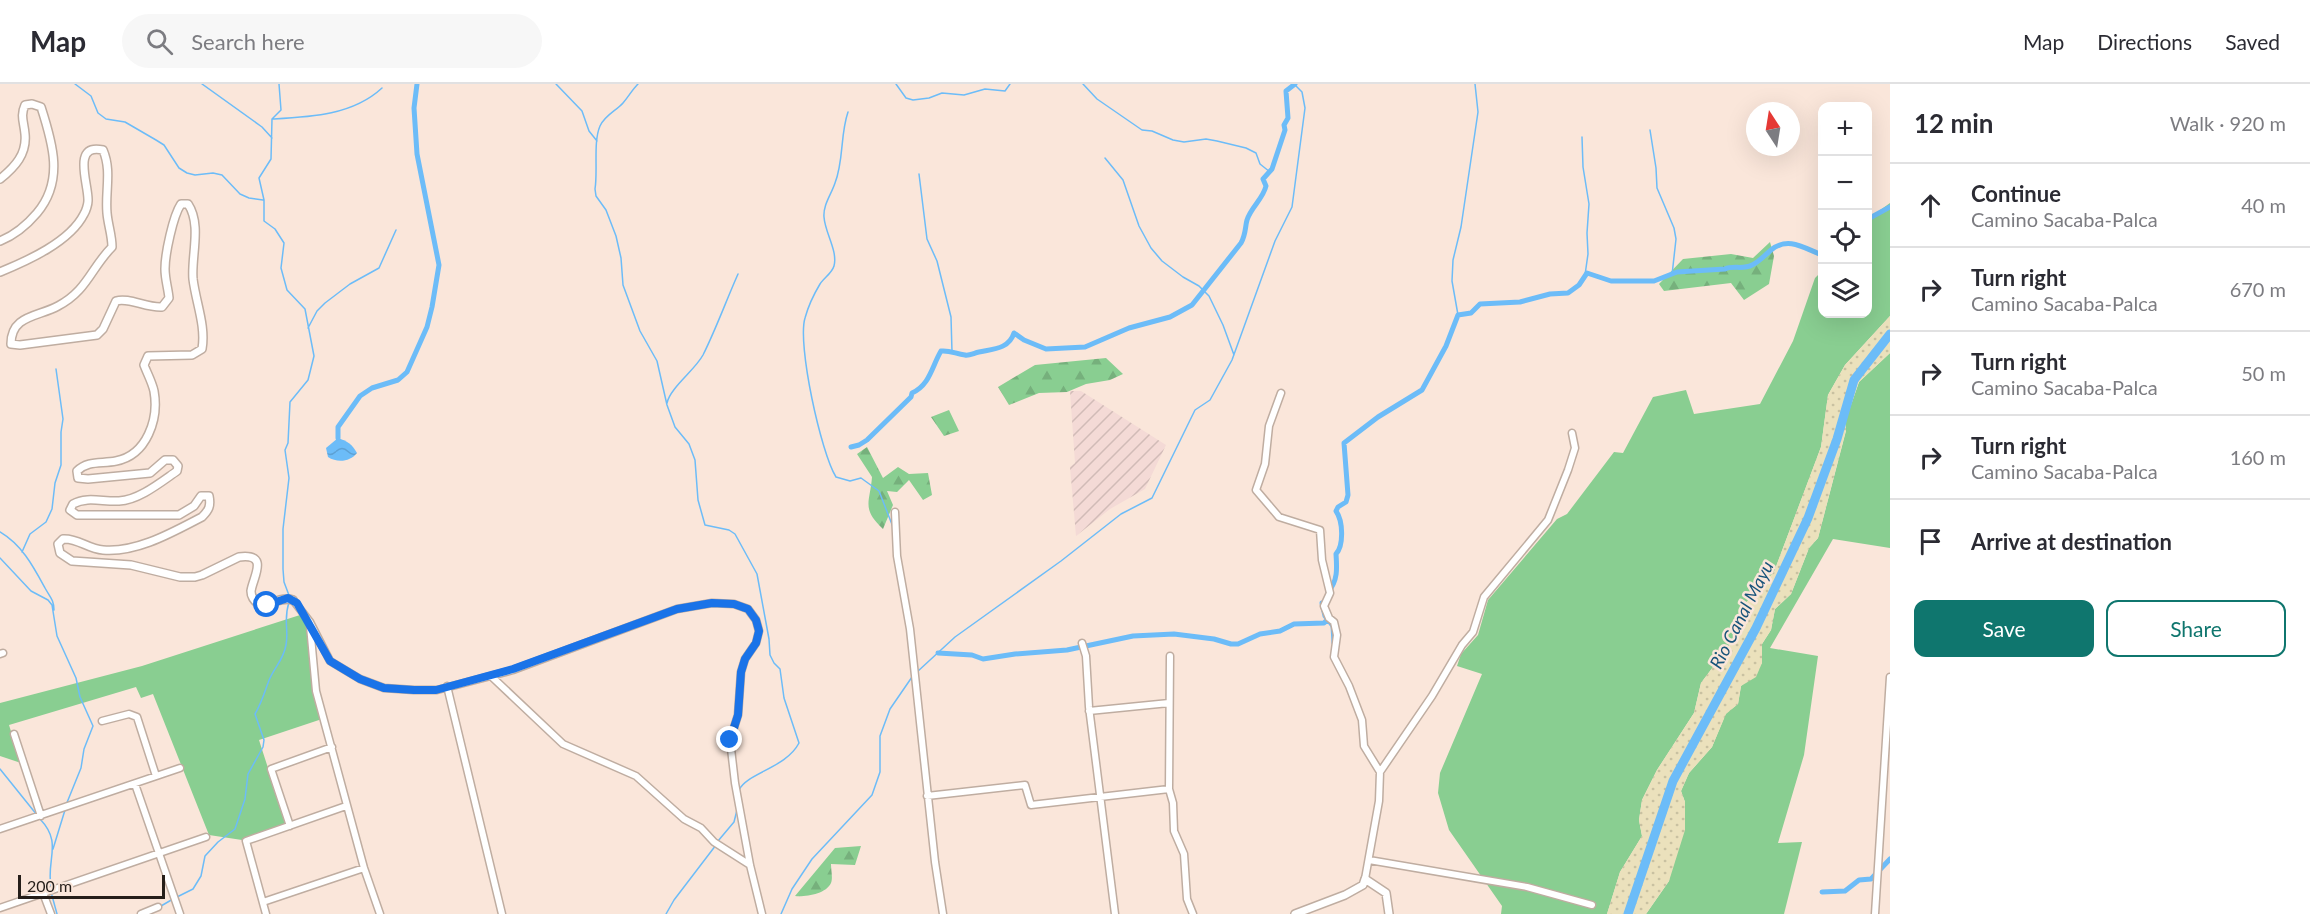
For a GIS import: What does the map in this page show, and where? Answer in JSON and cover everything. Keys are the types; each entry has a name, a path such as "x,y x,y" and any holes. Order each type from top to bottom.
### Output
{"street":[{"path":"0,179 22,157 25,136 21,114 25,105 32,104 41,107 55,165 51,191 33,219 15,235 0,242"},
{"path":"0,272 46,251 84,215 88,201 84,160 88,152 96,148 103,150 108,162 107,214 112,247 78,292 59,306 18,322 11,333 11,344 20,345 97,335 103,330 116,301 122,299 150,308 162,307 169,298 165,267 173,228 181,204 188,204 192,211 195,229 193,278 204,336 202,349 192,355 148,356 144,365 154,391 154,413 150,436 129,457 83,465 77,471 78,478 88,479 150,472 165,460 173,460 178,465 177,471 132,498 120,501 80,500 73,504 70,510 77,515 179,515 194,506 201,496 208,496 209,510 202,517 173,532 125,548 103,550 88,546 73,538 63,538 58,544 60,553 72,561 131,565 180,577 195,577 239,557 247,556 256,561 258,565 258,574 251,591 258,604 267,605 291,599 310,622 330,661 360,679 384,688 436,690 491,676 677,609 712,603 734,604 748,609 756,620 759,631 756,643 745,659 741,672 738,715 730,740 735,783 750,866 762,914"},
{"path":"1281,393 1269,426 1265,464 1256,490 1279,517 1320,530 1322,560 1330,593 1324,606 1329,618 1334,622 1337,635 1334,657 1349,686 1362,720 1364,746 1380,772"},
{"path":"1295,914 1345,895 1363,885 1379,801 1380,772 1432,696 1462,645 1473,632 1484,597 1548,520 1575,448 1572,433"},
{"path":"895,512 897,556 910,629 927,796 943,914"},
{"path":"310,622 316,692 346,806 380,914"},
{"path":"1082,643 1086,656 1089,711 1115,914"},
{"path":"1170,656 1169,789 1173,803 1174,831 1184,854 1187,899 1193,914"},
{"path":"491,676 563,744 636,776 684,819 701,828 714,842 750,866"},
{"path":"1875,914 1890,677"},
{"path":"447,687 502,914"},
{"path":"1089,711 1169,703"},
{"path":"102,721 129,714 137,717 156,776"},
{"path":"14,734 40,816"},
{"path":"290,826 271,769 332,747"},
{"path":"0,829 180,768"},
{"path":"135,784 180,914"},
{"path":"927,796 1025,785 1031,805 1169,789"},
{"path":"266,914 246,841 346,806"},
{"path":"0,908 206,837"},
{"path":"1369,860 1527,887 1592,905"},
{"path":"263,902 364,868"},
{"path":"1365,879 1386,893 1389,914"},
{"path":"43,893 51,914"},
{"path":"141,914 158,908"}],"shaded area":[{"path":"1070,391 1081,391 1166,445 1145,489 1110,509 1076,536 1070,467 1075,463"}],"green space":[{"path":"1890,203 1890,316 1845,365 1828,395 1821,447 1774,572 1743,606 1737,635 1701,683 1694,713 1657,770 1642,800 1639,820 1642,836 1620,872 1607,914 1501,914 1502,906 1449,830 1438,793 1440,773 1482,674 1457,666 1461,654 1478,635 1488,600 1557,519 1567,514 1614,452 1623,453 1653,397 1686,390 1694,414 1760,404 1793,341 1818,275 1818,318 1872,318 1872,216"},
{"path":"1770,242 1774,256 1769,284 1744,300 1731,283 1664,291 1659,284 1683,259 1731,254 1753,258"},
{"path":"1890,353 1890,548 1833,539 1770,648 1818,656 1804,755 1778,843 1802,842 1784,914 1646,914 1669,881 1685,802 1681,791 1689,773 1712,747 1726,713 1738,704 1741,686 1762,663 1762,644 1771,630 1775,609 1791,594 1809,548 1818,538 1846,431 1845,422 1859,382"},
{"path":"1106,358 1123,374 1110,380 1086,384 1067,392 1039,393 1009,405 998,387 1035,365"},
{"path":"949,410 959,431 944,436 931,417"},
{"path":"867,447 883,478 898,467 909,474 928,473 932,495 923,500 909,480 897,492 887,491 893,505 883,529 869,510 872,477 857,454"},
{"path":"300,615 307,628 313,693 322,719 259,740 286,824 242,840 209,835 153,694 141,698 136,687 9,725 21,763 0,756 0,703 142,666"},
{"path":"861,846 855,865 831,864 832,881 825,890 810,895 795,896 835,848"}],"sand":[{"path":"1890,316 1890,353 1859,382 1845,422 1846,430 1818,538 1809,548 1791,594 1775,609 1771,630 1762,644 1762,663 1756,677 1741,686 1738,704 1726,714 1712,747 1689,773 1681,791 1685,802 1685,830 1669,881 1646,914 1607,914 1620,872 1642,836 1639,820 1642,800 1657,770 1694,713 1701,683 1737,635 1743,606 1774,572 1821,447 1828,395 1845,365"}],"water":[{"path":"338,438 349,443 357,453 343,461 328,457 326,448"}],"waterway":[{"path":"75,84 91,96 98,113 106,119 125,122 164,145 179,168 187,173 222,175 240,194 263,200"},
{"path":"202,84 262,127 272,138"},
{"path":"279,84 281,110 272,119 271,159 259,178 264,200 264,221 275,229 284,243 281,268 287,290 305,309 314,356 308,380 290,402 288,443 285,450 289,478 283,529 283,569 284,582 290,598"},
{"path":"338,438 338,427 360,396 372,388 398,380 407,372 427,327 432,307 439,265 417,154 414,108 417,84"},
{"path":"556,84 582,111 589,131 597,141"},
{"path":"638,84 600,126 596,148 596,196 606,210 616,236 621,258 623,285 640,331 657,361 667,405 675,427 689,444 695,460 698,500 705,525 729,530 735,534 757,574 770,655 780,669 784,698 799,743 785,758 750,779 739,790"},
{"path":"896,84 906,98 913,100 929,98 942,93 964,95 985,89 1005,91 1010,84"},
{"path":"1083,84 1097,99 1142,130 1184,142 1206,139 1246,148 1256,153 1260,164 1270,172"},
{"path":"917,672 955,637 1061,561 1121,514 1152,498 1195,410 1210,400 1232,360 1275,241 1292,207 1305,108 1302,92 1294,84"},
{"path":"851,447 867,440 911,397 912,393 923,385 941,351 967,355 995,349 1008,342 1014,333 1046,349 1085,347 1129,328 1170,317 1192,305 1243,240 1247,220 1264,191 1266,186 1263,179 1272,169 1285,130 1284,125 1288,118 1286,91 1295,84"},
{"path":"1458,315 1452,281 1453,260 1461,227 1478,112 1475,84"},
{"path":"273,119 331,113 358,104 382,88"},
{"path":"848,112 838,174 824,213 834,254 834,266 820,284 808,309 803,331 804,350 817,423 836,477 850,481 861,478 879,491 893,527"},
{"path":"1650,130 1657,188 1674,228 1676,239 1672,275"},
{"path":"1582,137 1583,167 1589,204 1588,254 1585,275"},
{"path":"1105,158 1123,180 1139,226 1151,248 1162,261 1199,286 1209,296 1234,355"},
{"path":"919,174 927,239 937,261 951,317 952,352"},
{"path":"1872,217 1890,207"},
{"path":"308,328 317,311 325,303 350,284 379,268 396,230"},
{"path":"1328,592 1335,579 1336,554 1342,533 1336,511 1346,502 1348,495 1344,443 1378,417 1422,390 1446,346 1458,315 1471,313 1480,304 1520,302 1550,294 1568,293 1579,285 1587,273 1611,281 1654,281 1677,272 1749,266 1777,246 1784,244 1796,245 1818,253"},
{"path":"667,403 673,391 703,355 738,274"},
{"name":"Rio Canal Mayu","path":"1628,914 1673,781 1756,628 1808,518 1837,439 1854,380 1890,334"},
{"path":"22,552 30,534 46,522 52,509 55,483 61,465 63,419 56,369"},
{"path":"0,532 15,543 26,557 51,599 54,610"},
{"path":"0,558 31,591 48,600 52,605 57,636 76,678 80,697 93,726 84,749 81,768 66,805"},
{"path":"177,897 193,889 201,876 205,856 235,829 245,799 248,774 263,747 264,740 255,714 270,678 285,651 286,614 289,602"},
{"path":"1322,603 1325,616 1333,626 1334,643"},
{"path":"938,653 972,655 983,659 1067,650 1133,636 1174,634 1238,644 1260,634 1280,631 1294,624 1324,623 1328,619"},
{"path":"781,914 792,889 812,859 872,795 880,772 880,736 890,709 912,677"},
{"path":"0,769 37,815"},
{"path":"53,849 65,810"},
{"path":"718,841 734,822 737,810"},
{"path":"40,819 51,836 51,887"},
{"path":"666,914 716,845"},
{"path":"1822,892 1845,891 1859,880 1871,879 1890,859"},
{"path":"51,892 57,914"},
{"path":"161,906 173,899"}],"route":[{"path":"267,605 288,598 297,603 310,622 330,661 360,679 384,688 436,690 513,669 677,609 712,603 734,604 748,609 756,620 759,631 756,643 745,659 741,672 738,715 730,740"}]}
